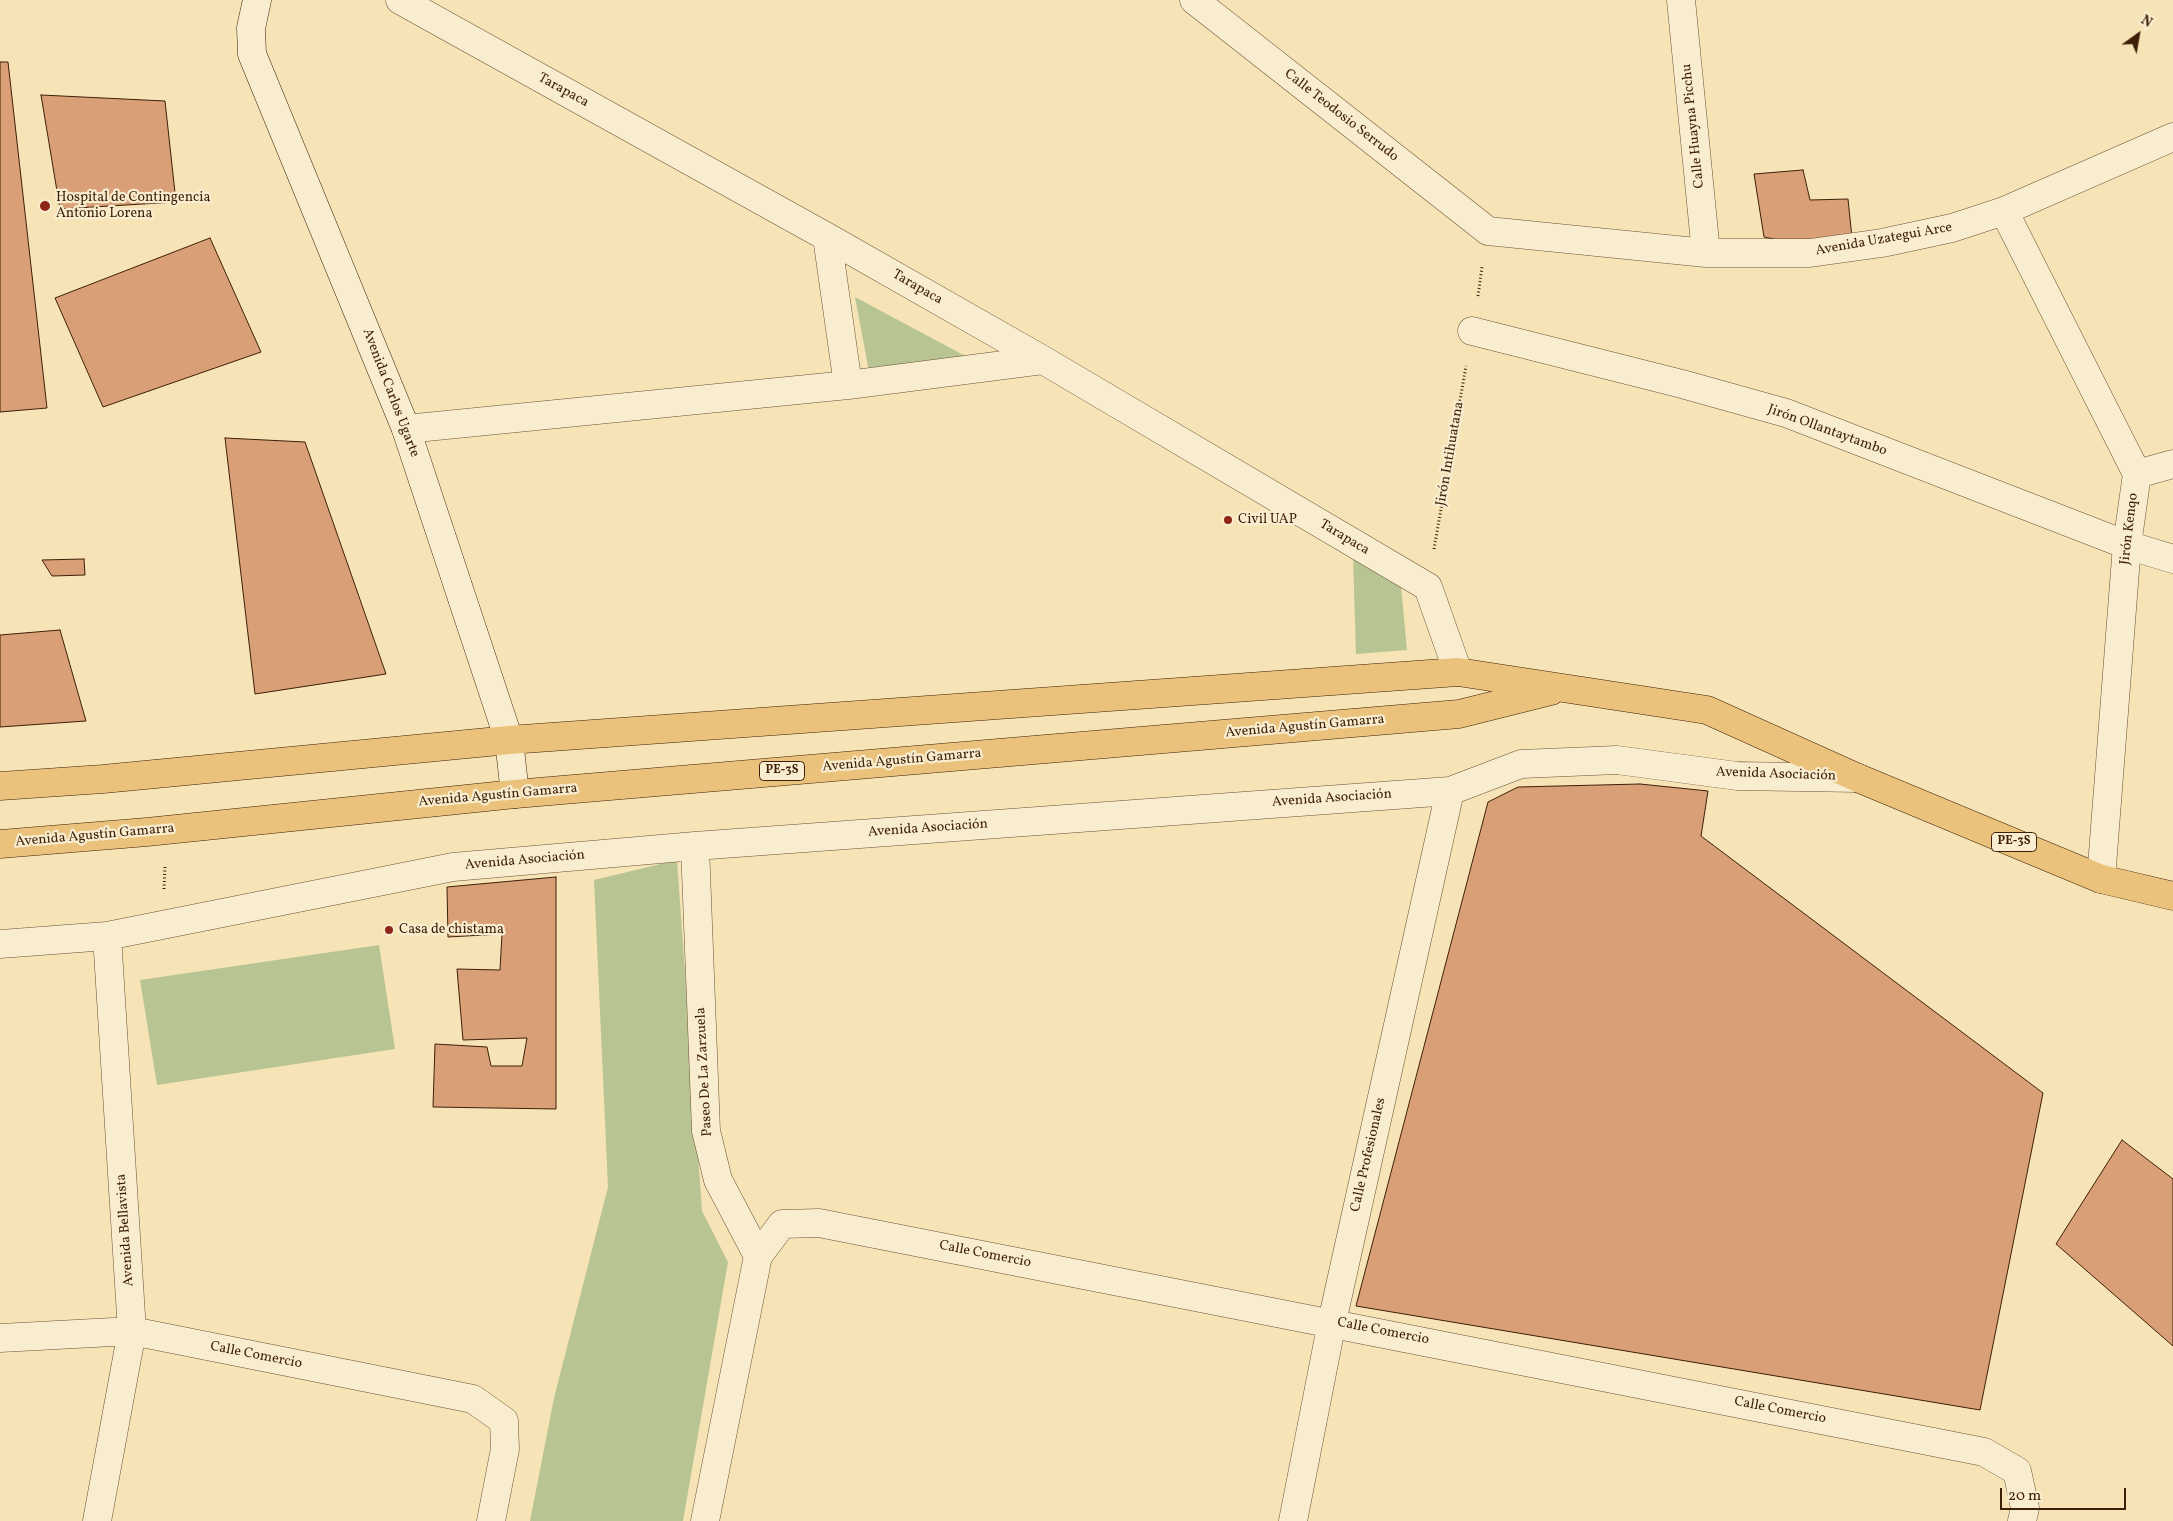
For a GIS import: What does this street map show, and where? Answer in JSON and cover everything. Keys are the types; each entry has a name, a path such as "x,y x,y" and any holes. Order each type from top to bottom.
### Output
{"highway":[{"name":"Avenida Agustín Gamarra","path":"0,786 103,779 509,740 1458,672 1707,710 1858,778"},
{"name":"Avenida Agustín Gamarra","path":"0,844 147,832 515,794 1459,714 1562,688"},
{"name":"PE-3S","path":"1858,778 2101,879 2173,896"}],"street":[{"name":"Avenida Carlos Ugarte","path":"257,0 251,28 252,54 406,429 509,740 515,794"},
{"name":"Tarapaca","path":"400,0 1044,360 1428,587"},
{"name":"Calle Teodosio Serrudo","path":"1194,0 1488,231"},
{"name":"Calle Huayna Picchu","path":"1681,0 1706,253"},
{"name":"Avenida Uzategui Arce","path":"1488,231 1706,253 1810,254 1882,243 1952,228 2004,211 2173,137"},
{"name":"Jirón Kenqo","path":"2004,211 2137,474 2127,545 2101,879"},
{"path":"827,237 848,385"},
{"name":"Jirón Ollantaytambo","path":"1472,332 1682,384 1786,413 2127,545 2173,559"},
{"path":"406,429 848,385 1044,360"},
{"path":"2137,474 2173,464"},
{"path":"1428,587 1458,672"},
{"name":"Avenida Asociación","path":"0,944 106,936 453,867 695,846 1450,791 1521,764 1608,761 1737,776 1858,778"},
{"name":"Calle Profesionales","path":"1293,1521 1332,1322 1450,791"},
{"name":"Paseo De La Zarzuela","path":"695,846 706,1131 718,1180 758,1256"},
{"name":"Avenida Bellavista","path":"97,1521 132,1332 106,936"},
{"name":"Calle Comercio","path":"758,1256 782,1224 819,1223 1332,1322 1984,1452 2017,1471 2025,1508 2022,1521"},
{"path":"705,1521 758,1256"},
{"name":"Calle Comercio","path":"0,1338 132,1332 473,1399 504,1421 505,1449 491,1521"}],"path":[{"name":"Jirón Intihuatana","path":"1428,587 1488,231"}],"green space":[{"path":"855,297 969,358 871,382"},
{"path":"1353,557 1401,586 1407,650 1356,654"},
{"path":"677,860 702,1211 728,1262 683,1521 530,1521 554,1398 608,1187 594,880"},
{"path":"379,945 395,1049 157,1085 140,980"}],"building":[{"path":"0,62 8,62 47,408 0,412"},
{"path":"41,95 165,101 176,202 60,209"},
{"path":"1803,170 1810,200 1848,199 1852,238 1787,242 1764,237 1754,174"},
{"path":"210,238 261,352 103,407 55,298"},
{"path":"225,438 305,442 386,674 255,694"},
{"path":"84,559 85,575 52,576 42,560"},
{"path":"60,630 86,721 0,727 0,635"},
{"path":"1640,784 1708,791 1701,836 2043,1093 1980,1410 1356,1306 1488,802 1518,787"},
{"path":"556,877 556,1109 433,1107 435,1044 487,1047 491,1066 522,1066 527,1038 463,1040 457,969 500,970 502,934 448,937 447,887"},
{"path":"2122,1140 2173,1179 2173,1346 2056,1244"}],"place":[{"name":"Hospital de Contingencia Antonio Lorena","path":"45,206"},
{"name":"Civil UAP","path":"1228,520"},
{"name":"Casa de chistama","path":"389,930"}]}
